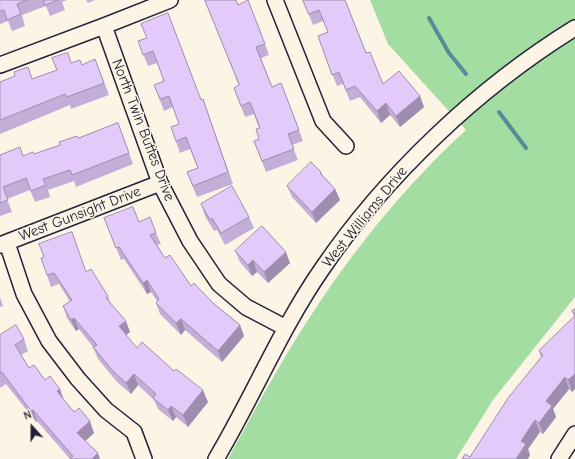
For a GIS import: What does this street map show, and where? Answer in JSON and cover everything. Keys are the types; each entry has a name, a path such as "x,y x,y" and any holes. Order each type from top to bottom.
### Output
{"street":[{"path":"0,65 170,0"},
{"path":"276,0 323,121 346,146"},
{"name":"North Twin Buttes Drive","path":"104,26 160,183 190,242 219,284 246,307 286,328"},
{"name":"West Williams Drive","path":"216,459 286,328 322,269 361,217 420,152 493,88 542,50 575,28"},
{"name":"West Gunsight Drive","path":"3,244 160,183"},
{"path":"3,244 24,294 49,342 78,379 106,410 134,432 144,459"},
{"path":"560,459 575,434"}],"green space":[{"path":"370,0 575,0 575,297 493,400 456,459 228,459 287,354 325,294 343,269 401,196 466,130 388,44"}],"building":[{"path":"0,0 27,0 17,4 21,14 7,20 4,10 0,11"},
{"path":"44,0 58,0 45,5"},
{"path":"205,0 236,0 238,5 248,0 265,44 256,47 272,87 281,83 299,130 288,134 294,149 262,161 254,141 259,139 256,129 260,128 250,102 241,106 234,88 239,85"},
{"path":"303,0 345,0 366,53 370,52 383,84 399,71 420,96 396,116 386,103 377,111 355,86 346,90 339,72 332,75 318,36 328,32 319,10 309,14"},
{"path":"168,13 201,100 203,99 228,172 193,186 187,172 198,168 186,137 176,141 171,127 179,124 169,96 160,99 154,85 164,81 153,51 143,55 138,41 147,38 141,24"},
{"path":"68,53 71,63 80,60 82,65 95,59 104,83 67,97 65,94 0,120 0,82 15,76 14,72 28,67 32,79 57,70 52,58"},
{"path":"118,123 129,153 72,175 70,170 43,179 46,185 31,191 26,178 3,187 8,200 0,203 0,155 20,147 23,156 33,152 34,154 60,145 59,142 77,136 78,138"},
{"path":"311,162 335,189 312,212 287,186"},
{"path":"232,186 249,217 221,233 212,218 210,220 201,204"},
{"path":"133,207 139,222 150,217 156,233 150,235 165,258 170,255 191,286 194,283 213,303 240,325 218,351 181,319 176,323 156,303 159,299 147,280 143,283 119,247 116,248 104,218"},
{"path":"262,226 286,252 264,272 253,260 248,265 235,251"},
{"path":"72,232 86,272 91,269 108,296 106,298 126,321 119,326 137,348 142,342 174,371 176,369 203,390 183,415 171,406 168,410 153,398 156,394 134,374 126,383 113,371 93,347 97,345 74,318 71,320 63,306 72,300 54,273 47,275 41,258 44,257 39,244"},
{"path":"575,316 575,374 568,380 565,377 546,401 552,406 539,423 535,420 521,441 526,444 516,459 462,459 465,454 470,457 508,398 543,355 539,351"},
{"path":"16,325 24,339 15,345 29,368 34,365 45,380 50,376 60,389 57,391 74,412 79,408 90,421 77,433 98,453 92,459 70,459 73,456 33,410 31,411 2,372 0,373 0,335"}],"waterway":[{"path":"429,18 449,53 466,74"},
{"path":"499,112 526,148"}]}
